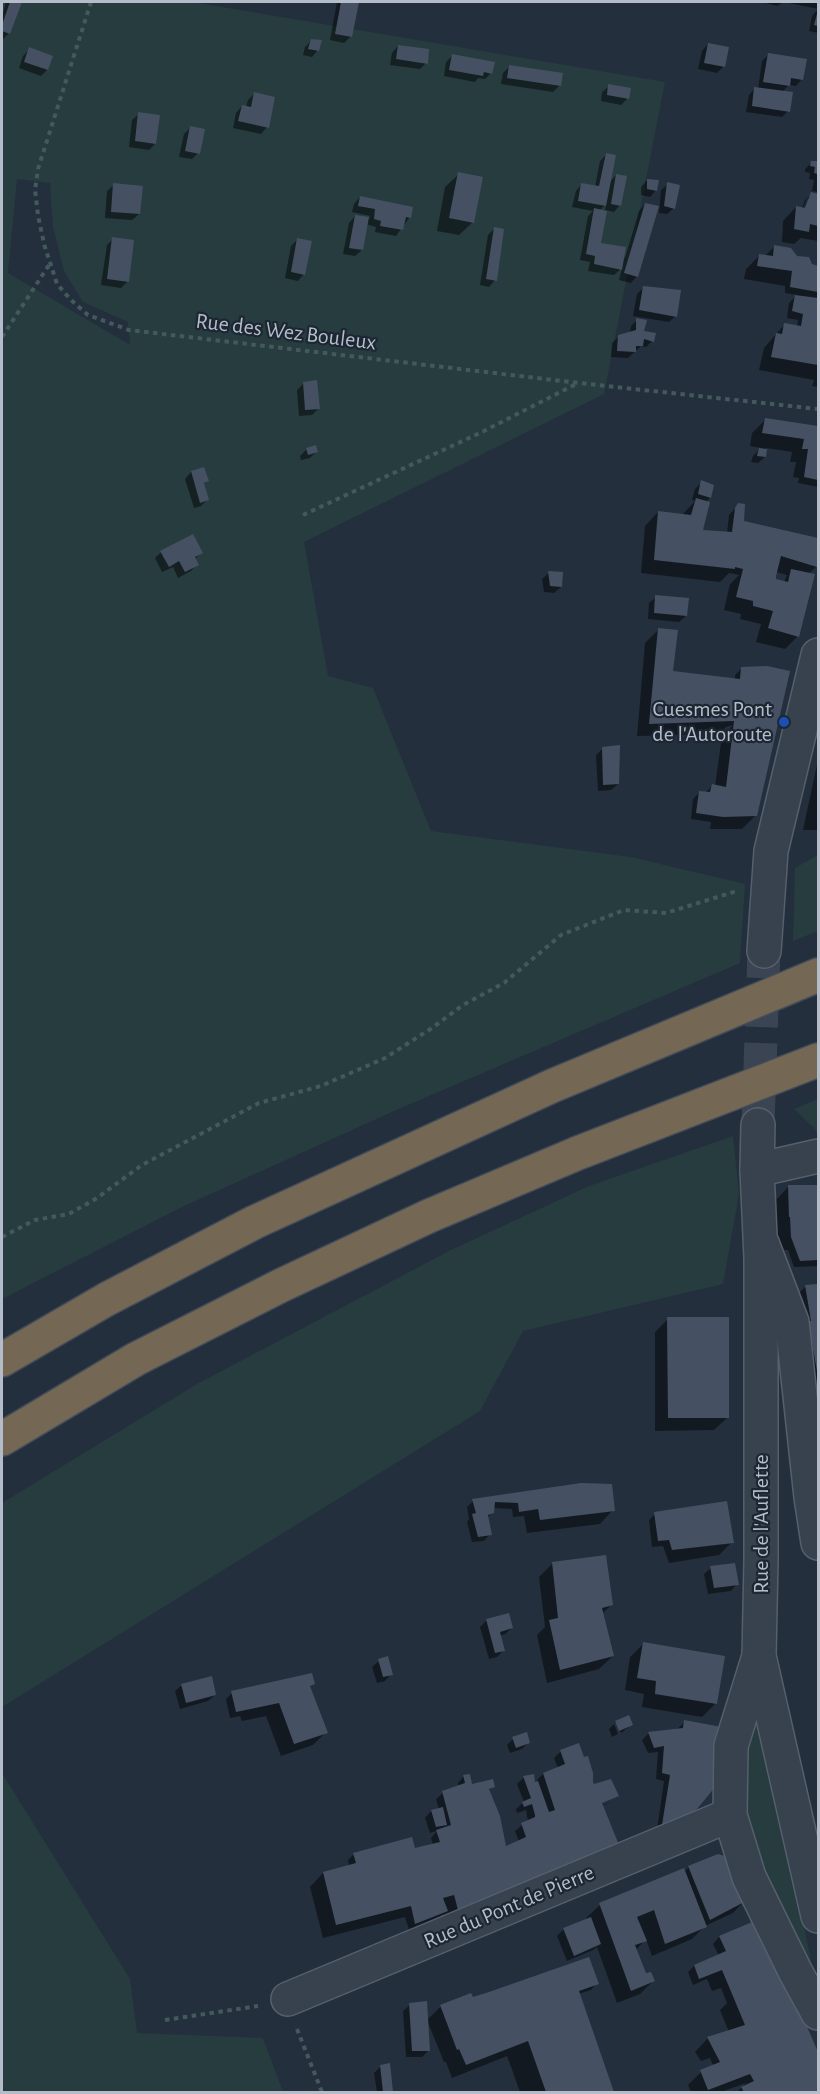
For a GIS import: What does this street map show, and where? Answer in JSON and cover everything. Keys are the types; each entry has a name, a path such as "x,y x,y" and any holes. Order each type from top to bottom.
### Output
{"highway":[{"path":"2,1360 107,1299 255,1222 552,1086 819,975"},
{"path":"2,1438 136,1359 282,1285 429,1216 589,1149 819,1059"}],"street":[{"path":"764,951 771,851 819,655"},
{"name":"Rue de l'Auflette","path":"758,1125 761,1560 759,1656 819,1916"},
{"path":"757,1170 819,1156"},
{"path":"760,1236 792,1322 819,1543"},
{"path":"759,1656 731,1746 730,1815 749,1877 795,1971 819,2013"},
{"name":"Rue du Pont de Pierre","path":"288,1999 730,1815"}],"path":[{"name":"Rue des Wez Bouleux","path":"91,2 38,170 35,190 38,214 57,284 88,315 129,330 819,409"},
{"path":"2,337 50,265"},
{"path":"303,515 482,432 579,383"},
{"path":"2,1237 35,1220 69,1214 97,1198 142,1165 259,1103 321,1086 385,1058 463,1005 504,983 561,935 624,910 666,914 735,891 768,887"},
{"path":"165,2020 214,2014 288,1999 301,2042 322,2092"}],"green space":[{"path":"2,2 193,2 665,82 604,394 304,542 328,676 373,688 431,831 631,857 745,884 740,963 394,1111 182,1207 2,1299","holes":["17,179 50,183 53,227 64,271 83,302 128,322 130,345 8,273"]},
{"path":"818,855 818,931 793,941 795,868"},
{"path":"818,1099 818,1132 794,1109"},
{"path":"733,1136 739,1194 723,1284 523,1331 480,1411 2,1707 2,1503 197,1384 451,1250 589,1186"},
{"path":"760,1718 816,1984 763,1873 742,1806 745,1749"},
{"path":"2,1773 130,1979 137,2033 263,2038 283,2092 2,2092"}],"building":[{"path":"10,2 22,2 10,34 2,31 2,25"},
{"path":"341,2 359,2 352,37 335,34"},
{"path":"818,10 818,26 814,25"},
{"path":"311,39 322,40 319,51 308,49"},
{"path":"708,43 729,47 725,67 704,63"},
{"path":"398,45 429,49 428,64 396,59"},
{"path":"29,47 53,56 48,70 24,62"},
{"path":"768,53 807,59 803,80 791,78 790,86 763,82"},
{"path":"452,54 495,62 492,74 484,72 483,76 449,70"},
{"path":"509,65 563,73 561,86 507,78"},
{"path":"608,84 631,88 629,99 607,95"},
{"path":"754,87 793,92 790,112 752,106"},
{"path":"254,92 275,97 269,128 238,121 242,105 251,107"},
{"path":"138,112 160,115 156,144 135,141"},
{"path":"190,126 205,129 200,154 185,151"},
{"path":"606,153 616,155 606,206 578,201 581,183 599,186"},
{"path":"811,161 818,161 818,174 814,173 815,167 810,166"},
{"path":"458,172 483,177 474,223 449,218"},
{"path":"616,174 627,176 621,206 611,204"},
{"path":"647,179 659,180 657,191 647,189"},
{"path":"667,182 680,185 675,209 664,206"},
{"path":"113,183 143,186 140,214 111,212"},
{"path":"811,192 818,194 818,226 810,224 809,232 794,229 796,206 805,208"},
{"path":"360,196 413,207 411,218 406,217 403,230 380,226 381,221 374,219 375,209 358,206"},
{"path":"645,203 659,206 638,277 624,273"},
{"path":"594,208 607,211 601,243 626,247 622,270 594,264 595,256 586,254"},
{"path":"355,215 369,217 363,250 349,248"},
{"path":"494,227 504,229 497,281 486,279"},
{"path":"112,237 134,240 129,282 107,279"},
{"path":"297,238 312,241 305,275 291,272"},
{"path":"774,245 791,248 797,256 809,257 812,264 818,266 818,292 790,287 792,271 757,266 759,254 773,256"},
{"path":"643,286 681,290 677,317 639,310"},
{"path":"795,295 818,298 818,365 771,357 776,333 782,334 784,323 801,326 803,314 792,311"},
{"path":"636,318 647,320 644,331 656,333 654,342 644,339 643,346 636,346 636,352 617,351 618,335 636,330"},
{"path":"317,380 320,409 305,410 303,382"},
{"path":"765,418 818,426 818,480 804,477 808,449 802,449 804,439 762,433"},
{"path":"316,445 318,452 308,455 306,448"},
{"path":"759,448 767,449 766,457 757,456"},
{"path":"204,467 209,481 204,483 209,500 200,503 191,471"},
{"path":"701,480 714,485 711,498 698,494"},
{"path":"696,498 710,502 703,530 732,532 735,508 738,503 745,504 744,521 818,538 817,567 781,556 776,576 776,579 788,582 791,569 815,574 799,637 768,628 773,611 753,606 753,601 736,597 743,569 654,560 658,511 691,515"},
{"path":"193,534 203,553 195,557 199,565 185,572 179,561 169,567 160,551"},
{"path":"548,571 563,572 562,587 550,586"},
{"path":"655,595 689,598 687,616 654,613"},
{"path":"658,628 678,630 673,671 740,679 741,667 767,666 790,671 757,816 723,817 696,813 699,791 710,792 712,784 726,787 734,721 649,724"},
{"path":"620,745 619,784 603,785 602,747"},
{"path":"788,1185 818,1185 818,1260 800,1261 791,1237"},
{"path":"818,1284 817,1371 808,1321 811,1321 805,1285"},
{"path":"667,1317 729,1317 729,1418 668,1418"},
{"path":"581,1483 612,1484 615,1511 540,1520 538,1509 519,1512 518,1503 495,1502 494,1513 488,1515 492,1535 478,1537 472,1514 476,1513 472,1499"},
{"path":"727,1501 734,1543 672,1550 669,1540 658,1541 654,1512"},
{"path":"606,1555 613,1605 602,1608 614,1656 560,1670 549,1620 558,1618 552,1562"},
{"path":"735,1563 739,1585 714,1588 710,1566"},
{"path":"509,1613 513,1628 500,1632 505,1651 495,1653 486,1619"},
{"path":"643,1642 725,1656 717,1704 655,1694 656,1681 637,1678"},
{"path":"388,1656 393,1675 383,1677 378,1659"},
{"path":"312,1673 315,1684 310,1686 328,1733 294,1744 279,1703 236,1712 231,1691"},
{"path":"212,1676 216,1695 186,1703 181,1684"},
{"path":"629,1715 633,1725 619,1731 615,1721"},
{"path":"684,1720 727,1728 716,1786 697,1809 680,1821 662,1825 670,1775 662,1773 664,1746 654,1748 648,1732 683,1728"},
{"path":"527,1732 530,1743 516,1748 512,1737"},
{"path":"579,1743 584,1757 588,1756 594,1784 611,1779 619,1796 602,1803 619,1845 458,1910 454,1895 443,1898 448,1911 415,1924 411,1906 336,1925 323,1872 356,1863 353,1853 412,1837 415,1848 440,1842 436,1830 451,1825 442,1791 465,1783 463,1775 470,1774 472,1784 493,1779 495,1787 489,1789 500,1816 506,1846 526,1837 521,1823 535,1815 532,1804 524,1807 522,1802 531,1798 523,1776 534,1774 535,1782 538,1781 549,1812 555,1810 543,1773 565,1764 560,1750"},
{"path":"443,1807 447,1825 436,1827 431,1810"},
{"path":"718,1854 728,1857 748,1900 710,1920 688,1866"},
{"path":"684,1868 707,1927 665,1944 654,1910 637,1917 647,1941 635,1945 646,1973 651,1972 655,1981 631,1991 599,1903"},
{"path":"591,1917 601,1944 574,1956 563,1928"},
{"path":"757,1920 796,2009 799,2008 818,2052 818,2092 744,2092 741,2087 754,2081 750,2074 708,2090 700,2070 720,2062 707,2037 745,2025 722,1970 699,1979 694,1965 726,1951 719,1936"},
{"path":"589,1957 599,1984 579,1991 614,2092 546,2092 528,2041 466,2065 459,2049 457,2050 440,2005 471,1993 473,1997 489,1992"},
{"path":"427,2001 430,2051 412,2051 409,2003"},
{"path":"390,2063 393,2092 383,2092 380,2065"}],"tunnel":[{"path":"758,1125 764,951"}],"place":[{"name":"Cuesmes Pont de l'Autoroute","path":"784,722"}]}
